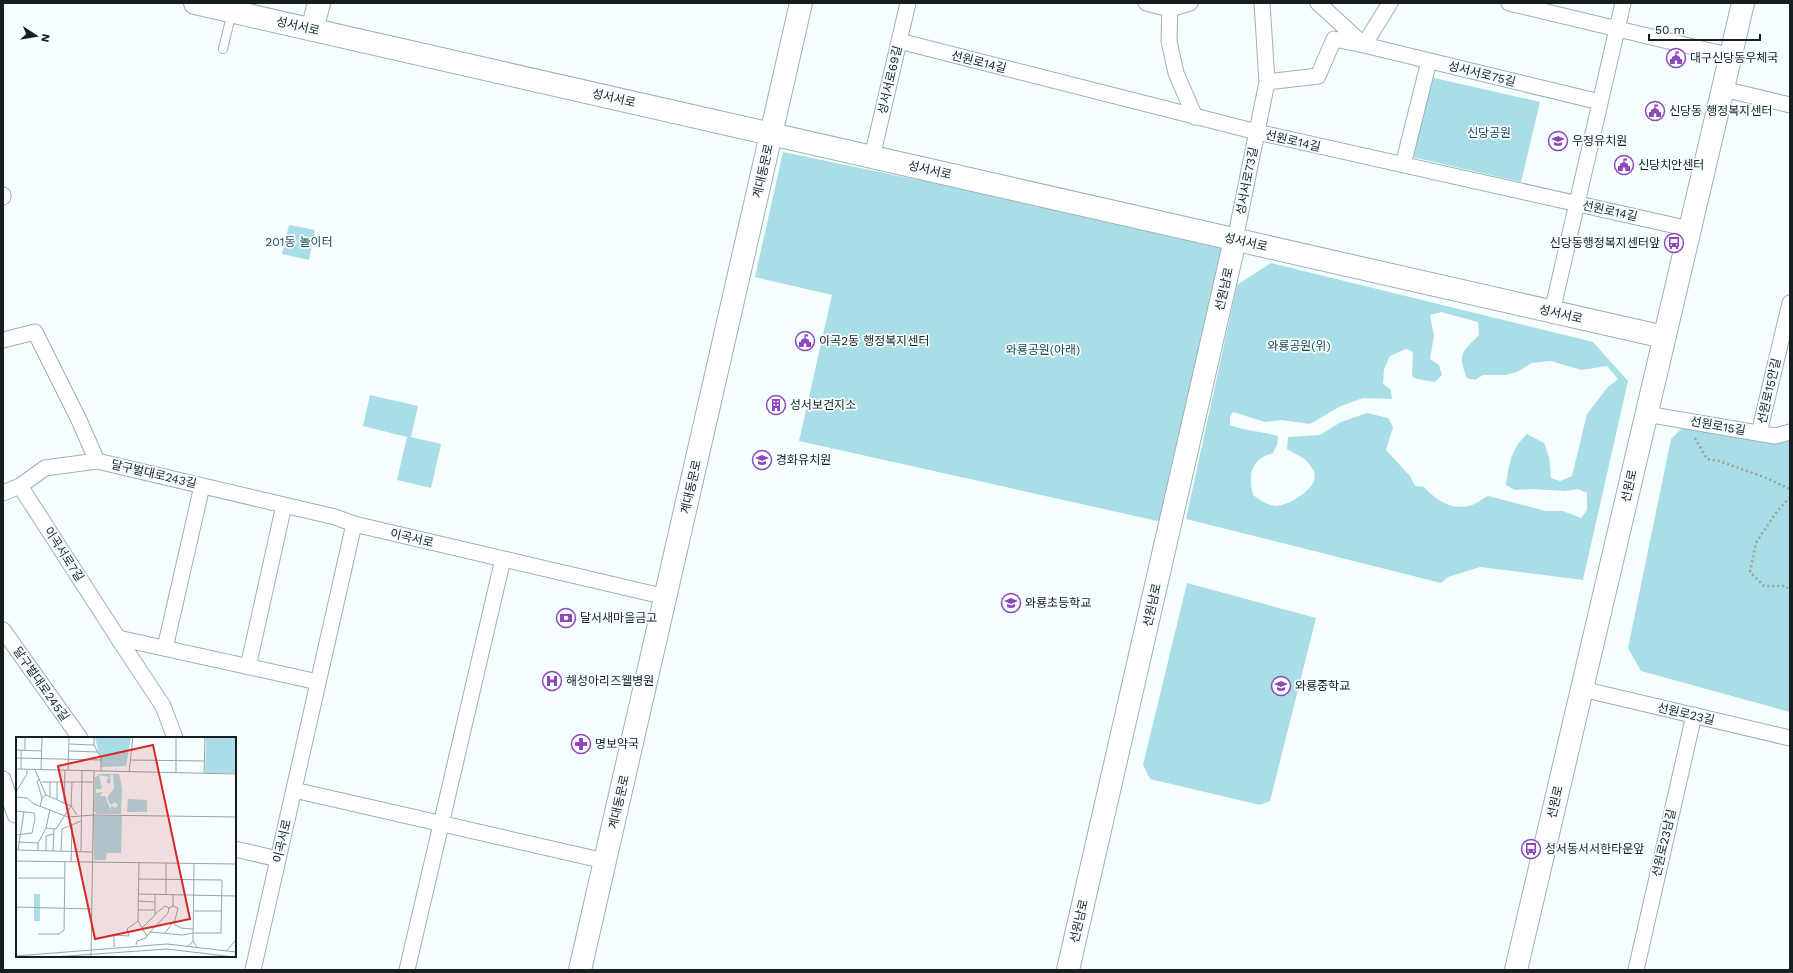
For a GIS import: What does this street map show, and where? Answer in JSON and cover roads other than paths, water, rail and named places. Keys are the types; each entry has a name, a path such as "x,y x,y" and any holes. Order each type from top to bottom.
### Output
{"main road":[{"name":"성서서로","path":"195,3 1664,338"},
{"path":"312,30 319,3"},
{"name":"계대동문로","path":"580,970 801,3"},
{"name":"선원로","path":"1516,970 1743,3"},
{"name":"선원남로","path":"1068,970 1235,240"}],"street":[{"name":"성서서로69길","path":"872,157 908,3"},
{"path":"1146,3 1170,6 1190,3"},
{"name":"성서서로73길","path":"1235,240 1267,82 1262,3"},
{"path":"1318,3 1364,45 1390,3"},
{"path":"1509,3 1731,56"},
{"path":"1552,312 1623,3"},
{"path":"1170,6 1168,40 1174,67 1195,117"},
{"name":"성서서로75길","path":"1267,82 1318,76 1334,38 1600,102"},
{"name":"선원로14길","path":"899,41 1257,132 1690,229"},
{"path":"1403,165 1429,61"},
{"path":"1723,89 1790,105"},
{"name":"선원로15안길","path":"1760,433 1790,303"},
{"name":"달구벌대로243길","path":"3,340 35,332 79,420 97,461 335,517 354,524"},
{"name":"선원로15길","path":"1646,414 1775,436 1790,432"},
{"path":"3,493 20,486 45,468 97,461"},
{"name":"이곡서로7길","path":"20,486 163,706 175,737"},
{"path":"165,648 202,486"},
{"path":"248,666 284,505"},
{"name":"이곡서로","path":"253,970 354,524 666,597"},
{"path":"407,970 504,559"},
{"name":"달구벌대로245길","path":"3,630 79,737"},
{"path":"118,638 318,682"},
{"name":"선원로23길","path":"1582,689 1790,738"},
{"name":"선원로23남길","path":"1636,970 1694,715"},
{"path":"3,779 12,815"},
{"path":"294,790 605,861"},
{"path":"236,849 278,859"}],"lane":[{"path":"223,49 232,12"}],"place":[{"name":"대구신당동우체국","path":"1676,58"},
{"name":"신당동 행정복지센터","path":"1655,111"},
{"name":"우정유치원","path":"1558,141"},
{"name":"신당치안센터","path":"1624,165"},
{"name":"신당동행정복지센터앞","path":"1674,243"},
{"name":"이곡2동 행정복지센터","path":"805,341"},
{"name":"성서보건지소","path":"776,405"},
{"name":"경화유치원","path":"762,460"},
{"name":"와룡초등학교","path":"1011,603"},
{"name":"달서새마을금고","path":"566,618"},
{"name":"해성아리즈웰병원","path":"552,681"},
{"name":"와룡중학교","path":"1281,686"},
{"name":"명보약국","path":"581,744"},
{"name":"성서동서서한타운앞","path":"1531,849"}],"park label":[{"name":"신당공원","path":"1489,133"},
{"name":"201동 놀이터","path":"299,242"},
{"name":"와룡공원(위)","path":"1299,346"},
{"name":"와룡공원(아래)","path":"1043,350"}]}
